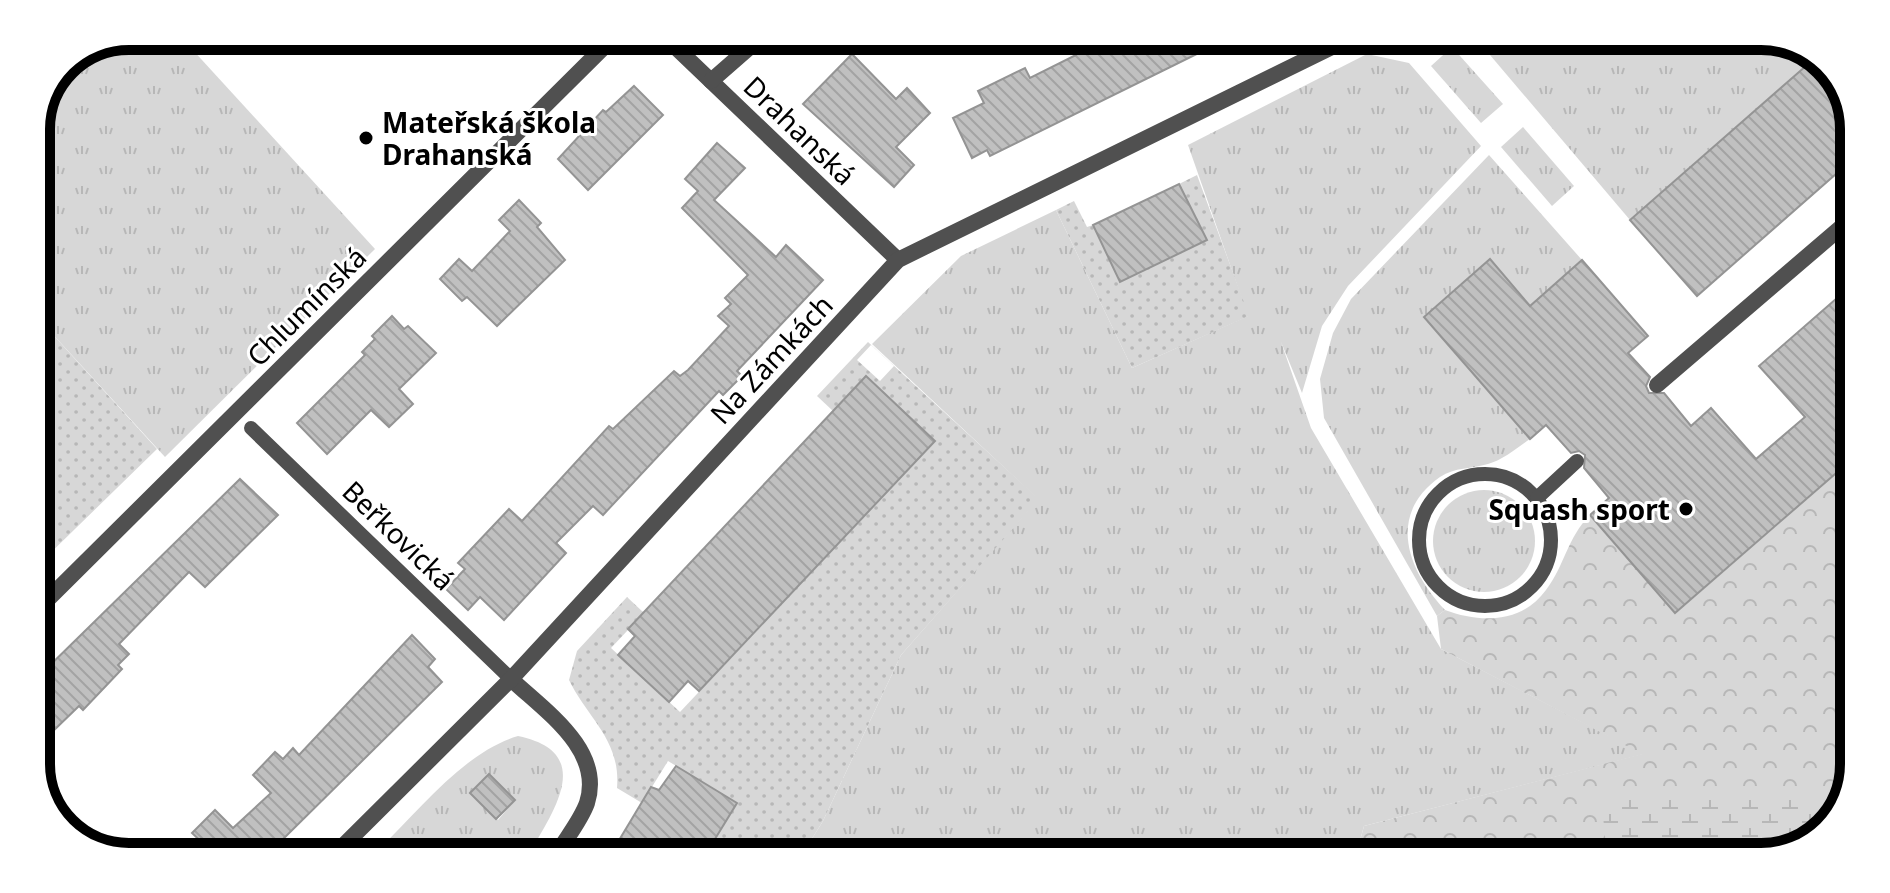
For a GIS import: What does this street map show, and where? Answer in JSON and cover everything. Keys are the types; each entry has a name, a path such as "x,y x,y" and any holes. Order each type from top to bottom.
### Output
{"street":[{"name":"Chlumínská","path":"50,597 601,50"},
{"name":"Drahanská","path":"679,50 898,260"},
{"path":"711,81 746,50"},
{"name":"Na Zámkách","path":"346,843 511,679 898,260 1326,50"},
{"path":"1657,385 1840,228"},
{"path":"511,679 574,739 591,770 587,804 563,843"}],"lane":[{"name":"Beřkovická","path":"251,428 511,679"},
{"path":"1537,498 1577,461"},
{"path":"1481,473 1502,475 1521,484 1537,498 1548,518 1552,540 1548,563 1537,583 1519,598 1486,606 1453,599 1435,584 1424,566 1419,546 1420,525 1428,505 1442,489 1460,478 1481,473"}],"green space":[{"path":"129,50 193,50 375,249 165,457 50,331 50,124 53,109 63,85 85,63 99,56"},
{"path":"1449,50 1455,50 1503,104 1481,123 1431,66"},
{"path":"1486,50 1761,50 1791,56 1807,65 1630,220"},
{"path":"1367,54 1409,63 1481,146 1348,286 1322,326 1302,393 1281,342 1311,428 1441,649 1644,754 1364,826 1359,843 809,843 823,821 901,655 1038,499 872,344 961,256 1056,210 1132,368 1248,316 1188,145"},
{"path":"1523,127 1574,186 1552,206 1501,147"},
{"path":"1489,155 1582,260 1530,306 1490,260 1424,317 1530,439 1494,462 1440,477 1423,492 1413,508 1408,525 1408,543 1421,578 1445,610 1437,616 1324,418 1320,379 1333,333 1351,299"},
{"path":"1197,175 1249,316 1132,368 1056,210 1074,201 1087,227 1093,225 1120,281 1206,240 1179,184"},
{"path":"50,331 157,449 50,553"},
{"path":"868,342 1039,499 901,655 823,821 809,843 713,843 737,803 668,761 642,803 617,788 617,771 609,743 569,680 577,651 627,597 644,613 611,648 680,712 935,441 866,376 833,411 817,396","holes":["871,345 894,366 880,381 857,360"]},
{"path":"1840,470 1840,764 1834,794 1820,816 1805,830 1781,840 1761,843 1359,843 1364,826 1642,754 1441,649 1437,616 1445,610 1472,617 1499,618 1525,609 1546,590 1576,533 1590,515 1676,613"},
{"path":"1484,490 1504,494 1520,505 1531,521 1535,541 1531,561 1520,577 1504,588 1484,592 1464,588 1448,577 1437,561 1433,541 1437,521 1448,505 1464,494"},
{"path":"518,736 542,744 556,755 562,768 562,784 550,818 535,843 385,843 444,783 479,755","holes":["489,774 515,800 498,820 471,793"]},
{"path":"1601,796 1833,796 1820,816 1805,830 1781,840 1761,843 1606,843"}],"building":[{"path":"1074,50 1205,50 990,156 987,150 972,158 953,118 984,103 978,91 1025,68 1030,78 1076,55"},
{"path":"852,54 896,99 907,88 930,113 896,147 914,165 894,187 803,104"},
{"path":"1807,65 1827,85 1836,104 1840,124 1840,170 1697,296 1630,220"},
{"path":"634,86 663,115 588,190 558,159 603,110 606,112"},
{"path":"717,143 745,168 714,200 776,257 786,245 823,280 737,371 742,376 723,395 719,391 603,515 593,506 556,543 566,553 504,620 480,597 468,610 446,589 465,569 458,563 509,509 522,521 609,426 613,429 674,371 680,376 688,370 729,326 718,316 731,304 725,298 748,275 682,208 698,191 685,179"},
{"path":"1179,184 1207,240 1120,282 1093,225"},
{"path":"519,200 541,223 537,227 565,260 497,326 467,297 462,301 440,279 459,259 472,271 510,231 499,220"},
{"path":"1490,259 1530,306 1582,260 1648,336 1628,353 1650,377 1646,386 1649,393 1664,393 1691,426 1711,408 1756,459 1805,417 1759,366 1840,295 1840,470 1675,613 1590,515 1609,498 1584,468 1585,455 1579,451 1571,453 1546,425 1530,439 1424,317"},
{"path":"392,316 404,329 408,326 436,353 399,389 413,404 389,427 371,410 327,454 297,423 365,355 362,352 375,339 372,336"},
{"path":"866,376 935,441 699,691 688,681 669,702 618,655 635,636 628,629"},
{"path":"240,479 278,515 205,587 189,572 119,644 129,654 118,665 122,669 83,710 79,706 50,734 50,665"},
{"path":"412,635 435,659 428,667 442,682 279,843 203,843 192,833 215,810 233,828 271,793 253,775 275,752 283,759 293,748 299,755"},
{"path":"676,766 737,803 713,843 618,842 651,787 659,790"},
{"path":"489,774 515,800 496,819 470,793"}],"place":[{"name":"Mateřská škola Drahanská","path":"366,138"},
{"name":"Squash sport","path":"1686,509"}]}
